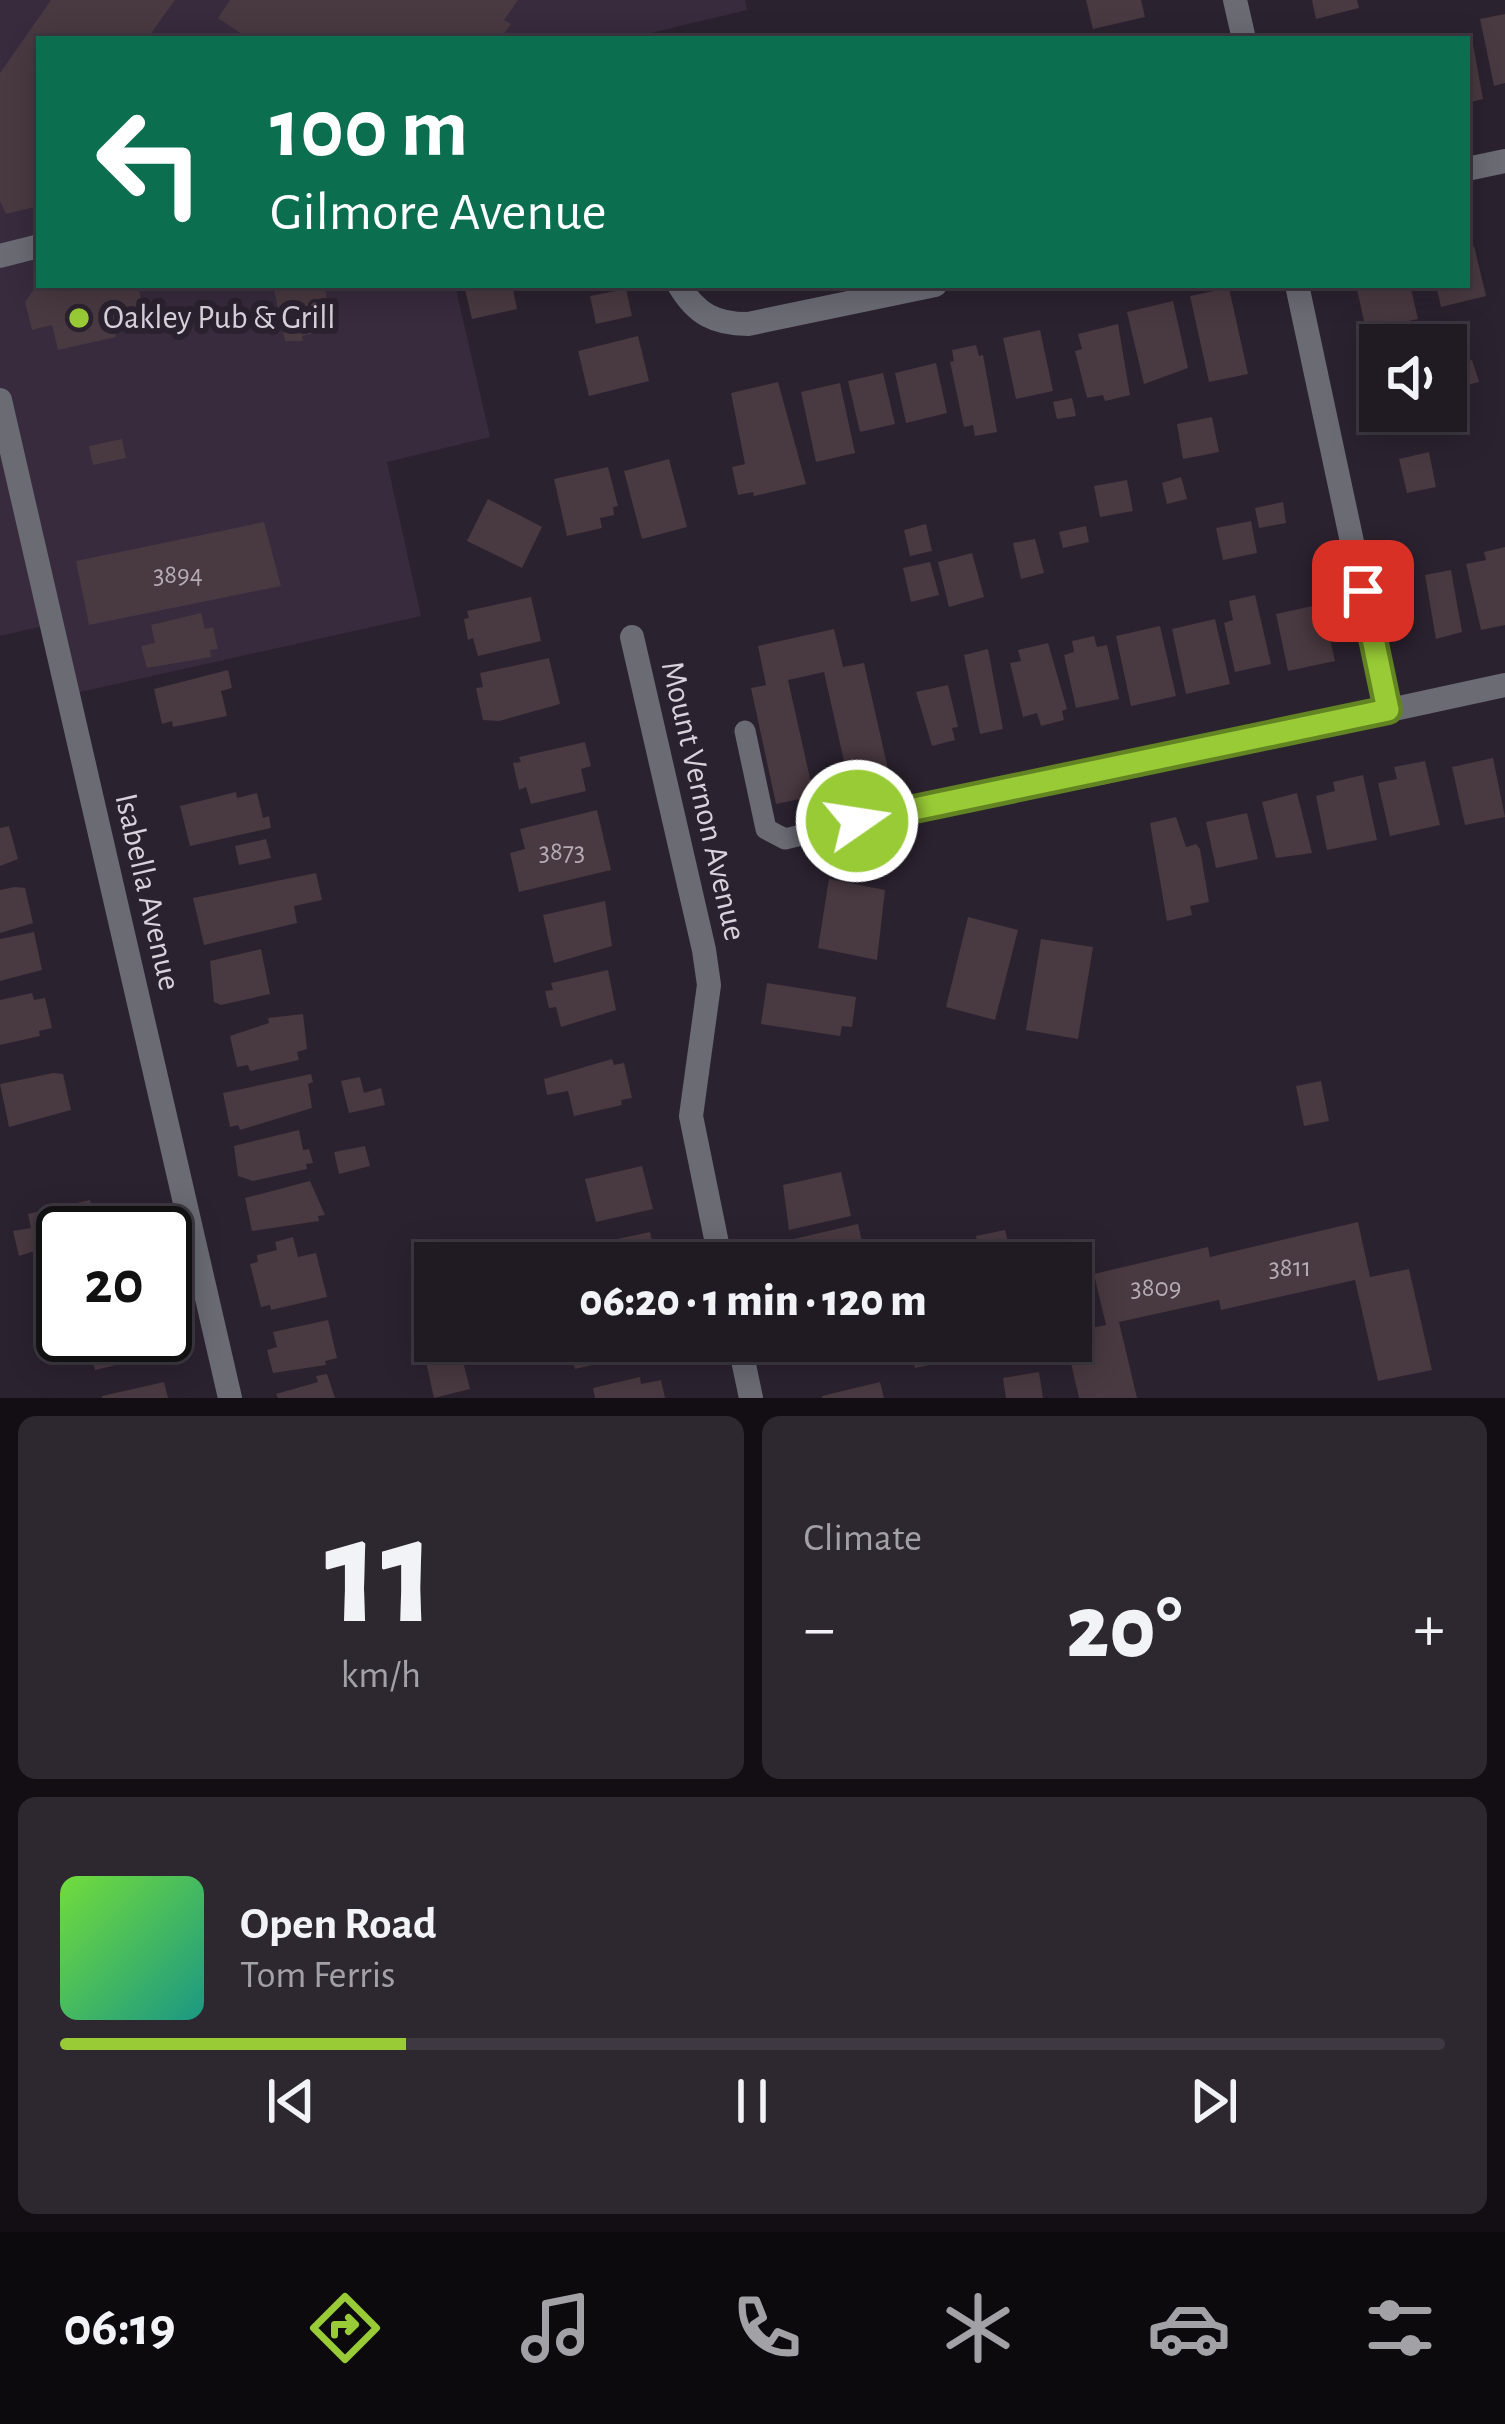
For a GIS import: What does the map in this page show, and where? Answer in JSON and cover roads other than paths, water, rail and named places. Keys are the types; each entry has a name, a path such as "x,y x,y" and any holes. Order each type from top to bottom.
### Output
{"street":[{"path":"1235,0 1243,36"},
{"path":"1470,168 1505,161"},
{"path":"0,256 36,247"},
{"path":"682,288 706,316 726,324 748,324 921,288"},
{"path":"1298,288 1388,710"},
{"name":"Isabella Avenue","path":"0,400 230,1398"},
{"name":"Mount Vernon Avenue","path":"632,638 709,985 691,1116 718,1242"},
{"path":"893,812 1505,685"},
{"path":"743,1362 751,1398"}],"lane":[{"path":"745,731 766,829 774,836 785,839 893,812"}],"place":[{"name":"Oakley Pub & Grill","path":"79,318"}]}
